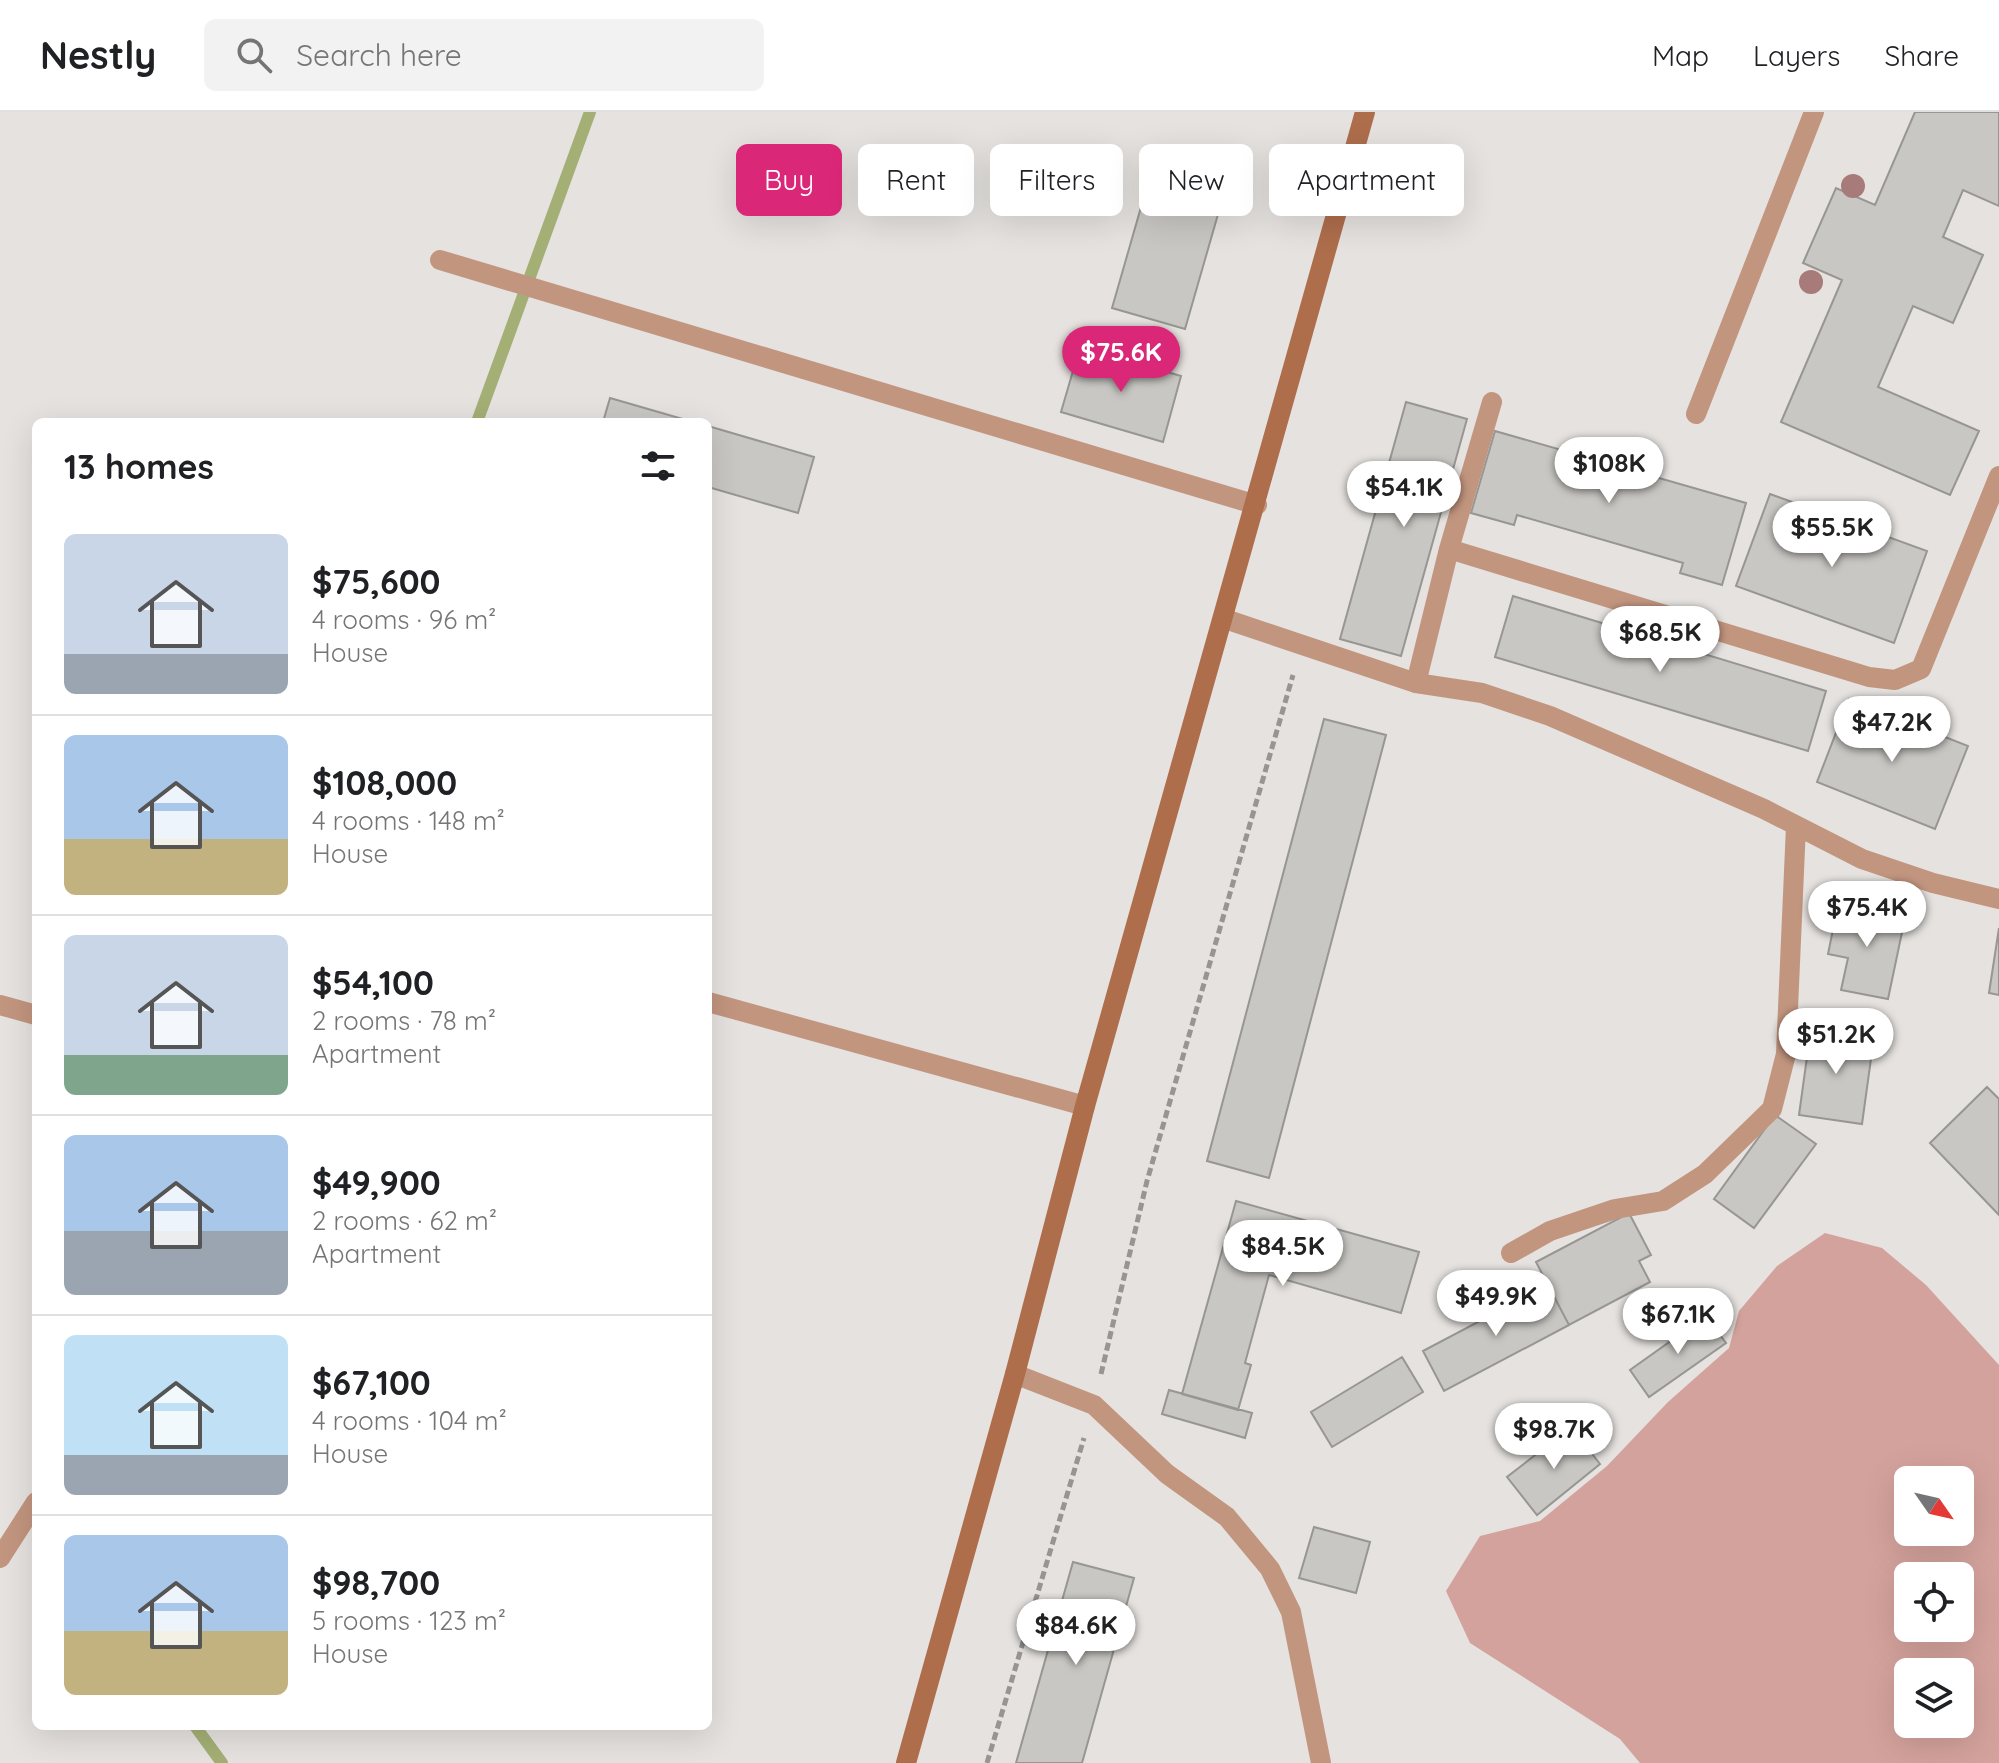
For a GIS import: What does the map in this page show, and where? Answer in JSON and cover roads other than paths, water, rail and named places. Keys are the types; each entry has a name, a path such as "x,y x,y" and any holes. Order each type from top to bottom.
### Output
{"main road":[{"path":"906,1763 1015,1374 1085,1106 1225,619 1365,112"}],"street":[{"path":"1696,414 1814,112"},
{"path":"440,260 1257,505"},
{"path":"1416,683 1449,549 1492,402"},
{"path":"1449,549 1869,677 1895,680 1921,669 1999,476"},
{"path":"1225,619 1416,683 1482,693 1550,716 1796,826 1862,859 1933,883 1999,899"},
{"path":"1511,1253 1550,1231 1615,1209 1663,1201 1705,1174 1772,1109 1786,1054 1796,826"},
{"path":"712,1003 1085,1106"},
{"path":"0,1005 32,1014"},
{"path":"1015,1374 1094,1405 1167,1474 1227,1517 1270,1569 1291,1612 1321,1763"},
{"path":"0,1558 32,1508"}],"waterway":[{"path":"478,418 590,112"},
{"path":"198,1730 222,1763"}]}
